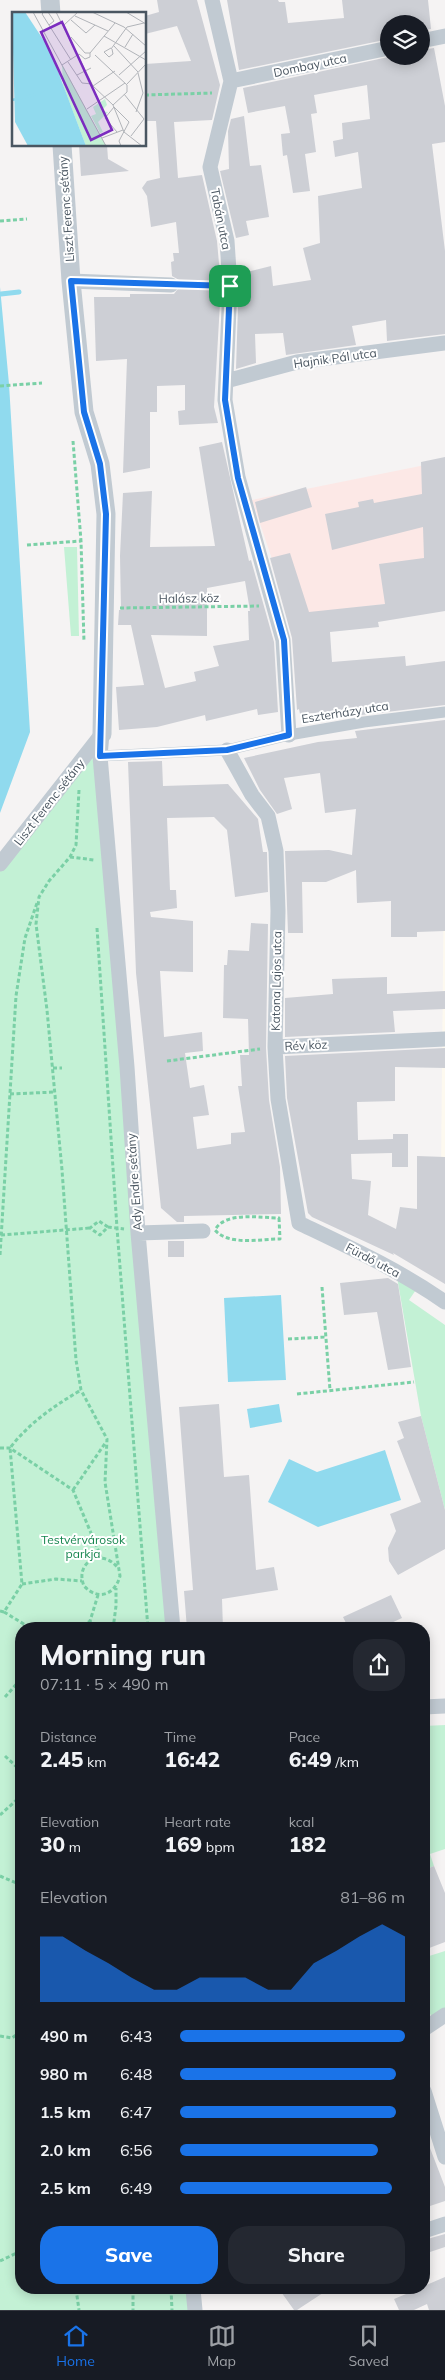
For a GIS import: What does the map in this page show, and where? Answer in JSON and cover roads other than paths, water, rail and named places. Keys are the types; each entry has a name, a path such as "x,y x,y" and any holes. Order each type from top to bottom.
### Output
{"street":[{"name":"Tabán utca","path":"212,0 229,87 210,167 226,241 230,286 226,381 227,418 238,478 284,640 289,735"},
{"path":"430,39 445,36"},
{"name":"Dombay utca","path":"229,87 380,50"},
{"name":"Liszt Ferenc sétány","path":"0,864 102,734 106,514 100,464 84,412 71,281 62,146"},
{"path":"71,281 171,284"},
{"name":"Hajnik Pál utca","path":"226,381 297,362 445,343"},
{"name":"Eszterházy utca","path":"100,756 227,750 289,735 364,722 445,712"},
{"name":"Ady Endre sétány","path":"102,734 100,756 127,1067 138,1234 172,1622"},
{"name":"Katona Lajos utca","path":"227,750 252,795 268,816 276,851 278,911 275,1047 278,1099 299,1224"},
{"name":"Rév köz","path":"275,1047 445,1038"},
{"name":"Fürdő utca","path":"299,1224 380,1261 420,1284 445,1302"},
{"path":"138,1234 203,1231"},
{"path":"430,1707 445,1706"},
{"path":"430,2025 445,2015"},
{"path":"430,2110 445,2156"},
{"path":"430,2228 445,2224"},
{"path":"193,2294 195,2310"}],"water":[{"path":"0,287 9,384 30,732 0,813"},
{"path":"281,1295 286,1380 228,1382 224,1298"},
{"path":"279,1404 282,1422 250,1428 247,1409"},
{"path":"385,1450 401,1500 318,1527 268,1502 289,1459 317,1472"}],"waterway":[{"path":"1,294 19,292"}],"park label":[{"name":"Testvérvárosok parkja","path":"83,1546"}]}
